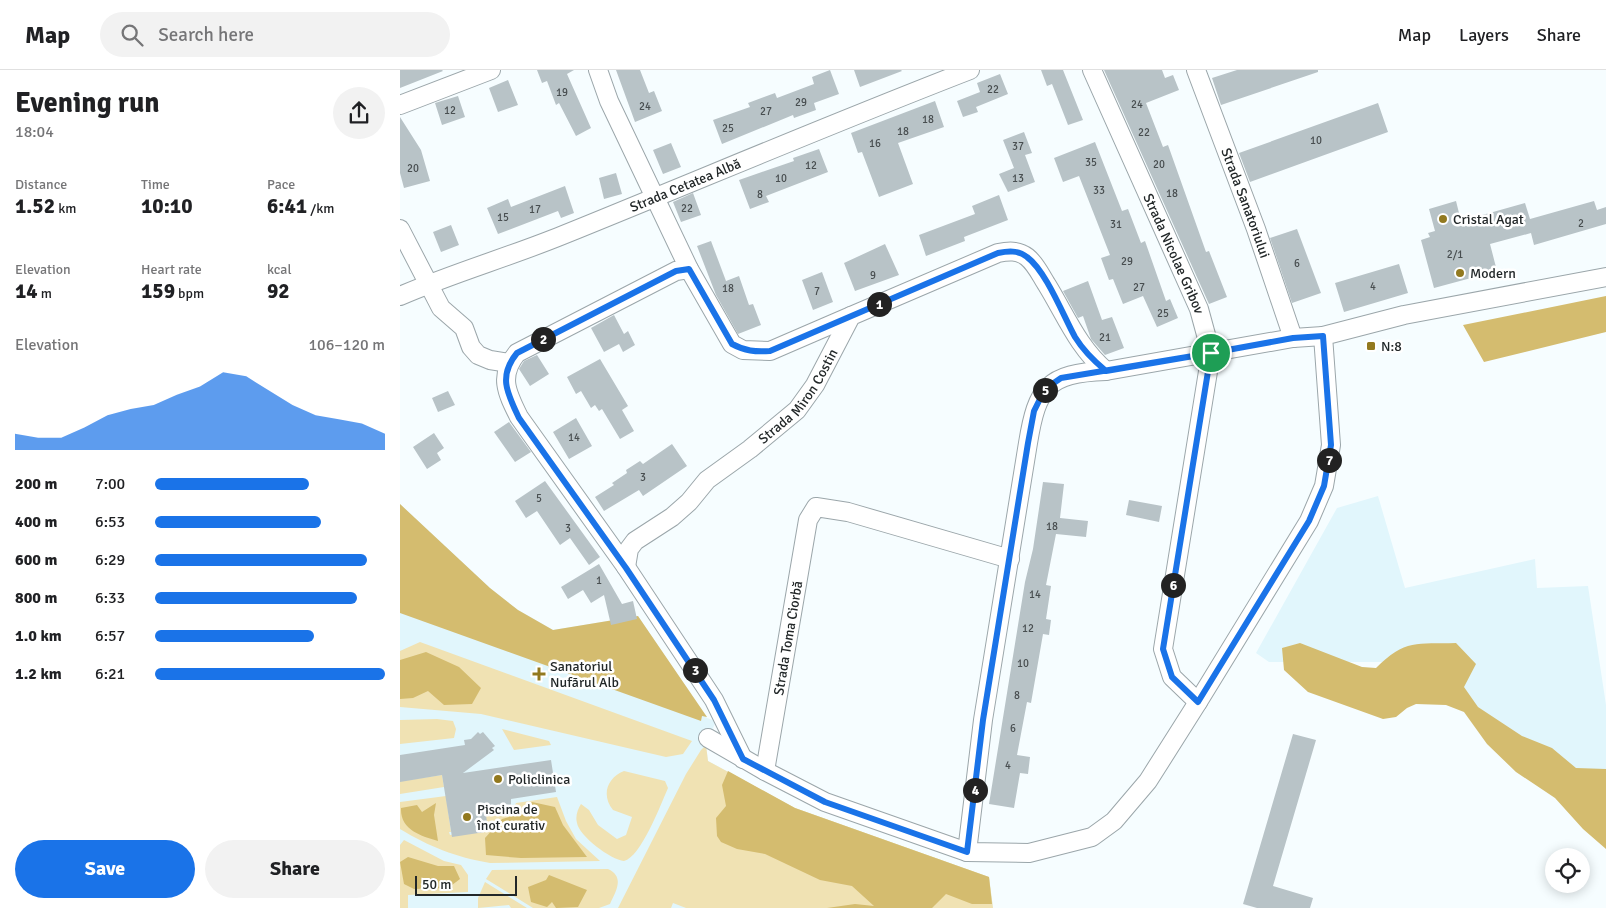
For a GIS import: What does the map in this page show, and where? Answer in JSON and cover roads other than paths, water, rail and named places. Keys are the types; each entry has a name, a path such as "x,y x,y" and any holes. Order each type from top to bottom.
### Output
{"street":[{"path":"400,105 491,70"},
{"path":"598,70 609,101 654,198 689,269 732,344 743,350 770,351 998,253 1009,250 1020,252 1033,262 1076,339 1090,358 1106,371"},
{"name":"Strada Cetatea Albă","path":"400,296 534,246 870,108 970,70"},
{"name":"Strada Nicolae Gribov","path":"1092,70 1199,309 1211,353 1163,649 1172,677 1198,702"},
{"name":"Strada Sanatoriului","path":"1196,70 1256,229 1293,338"},
{"path":"400,230 441,308 464,328 471,347 478,355 509,363"},
{"path":"689,269 676,271 517,353 509,363 506,382 509,397 519,418 626,568 714,700 743,759"},
{"path":"967,852 983,720 1034,411 1045,389 1061,378 1084,372 1106,371 1293,338 1323,336 1404,315 1606,277"},
{"name":"Strada Miron Costin","path":"626,568 629,549 635,541 672,517 707,480 750,449 798,410 815,386 852,316"},
{"path":"708,738 764,771 825,802 967,852 1029,853 1092,837 1114,821 1137,795 1198,702 1309,521 1324,486 1331,445 1323,336"},
{"name":"Strada Toma Ciorbă","path":"764,771 808,520 816,507 848,512 1010,559"}],"place":[{"name":"Cristal Agat","path":"1443,219"},
{"name":"Modern","path":"1460,273"},
{"name":"N:8","path":"1371,346"},
{"name":"Sanatoriul Nufărul Alb","path":"539,674"},
{"name":"Policlinica","path":"498,779"},
{"name":"Piscina de înot curativ","path":"467,817"}]}
